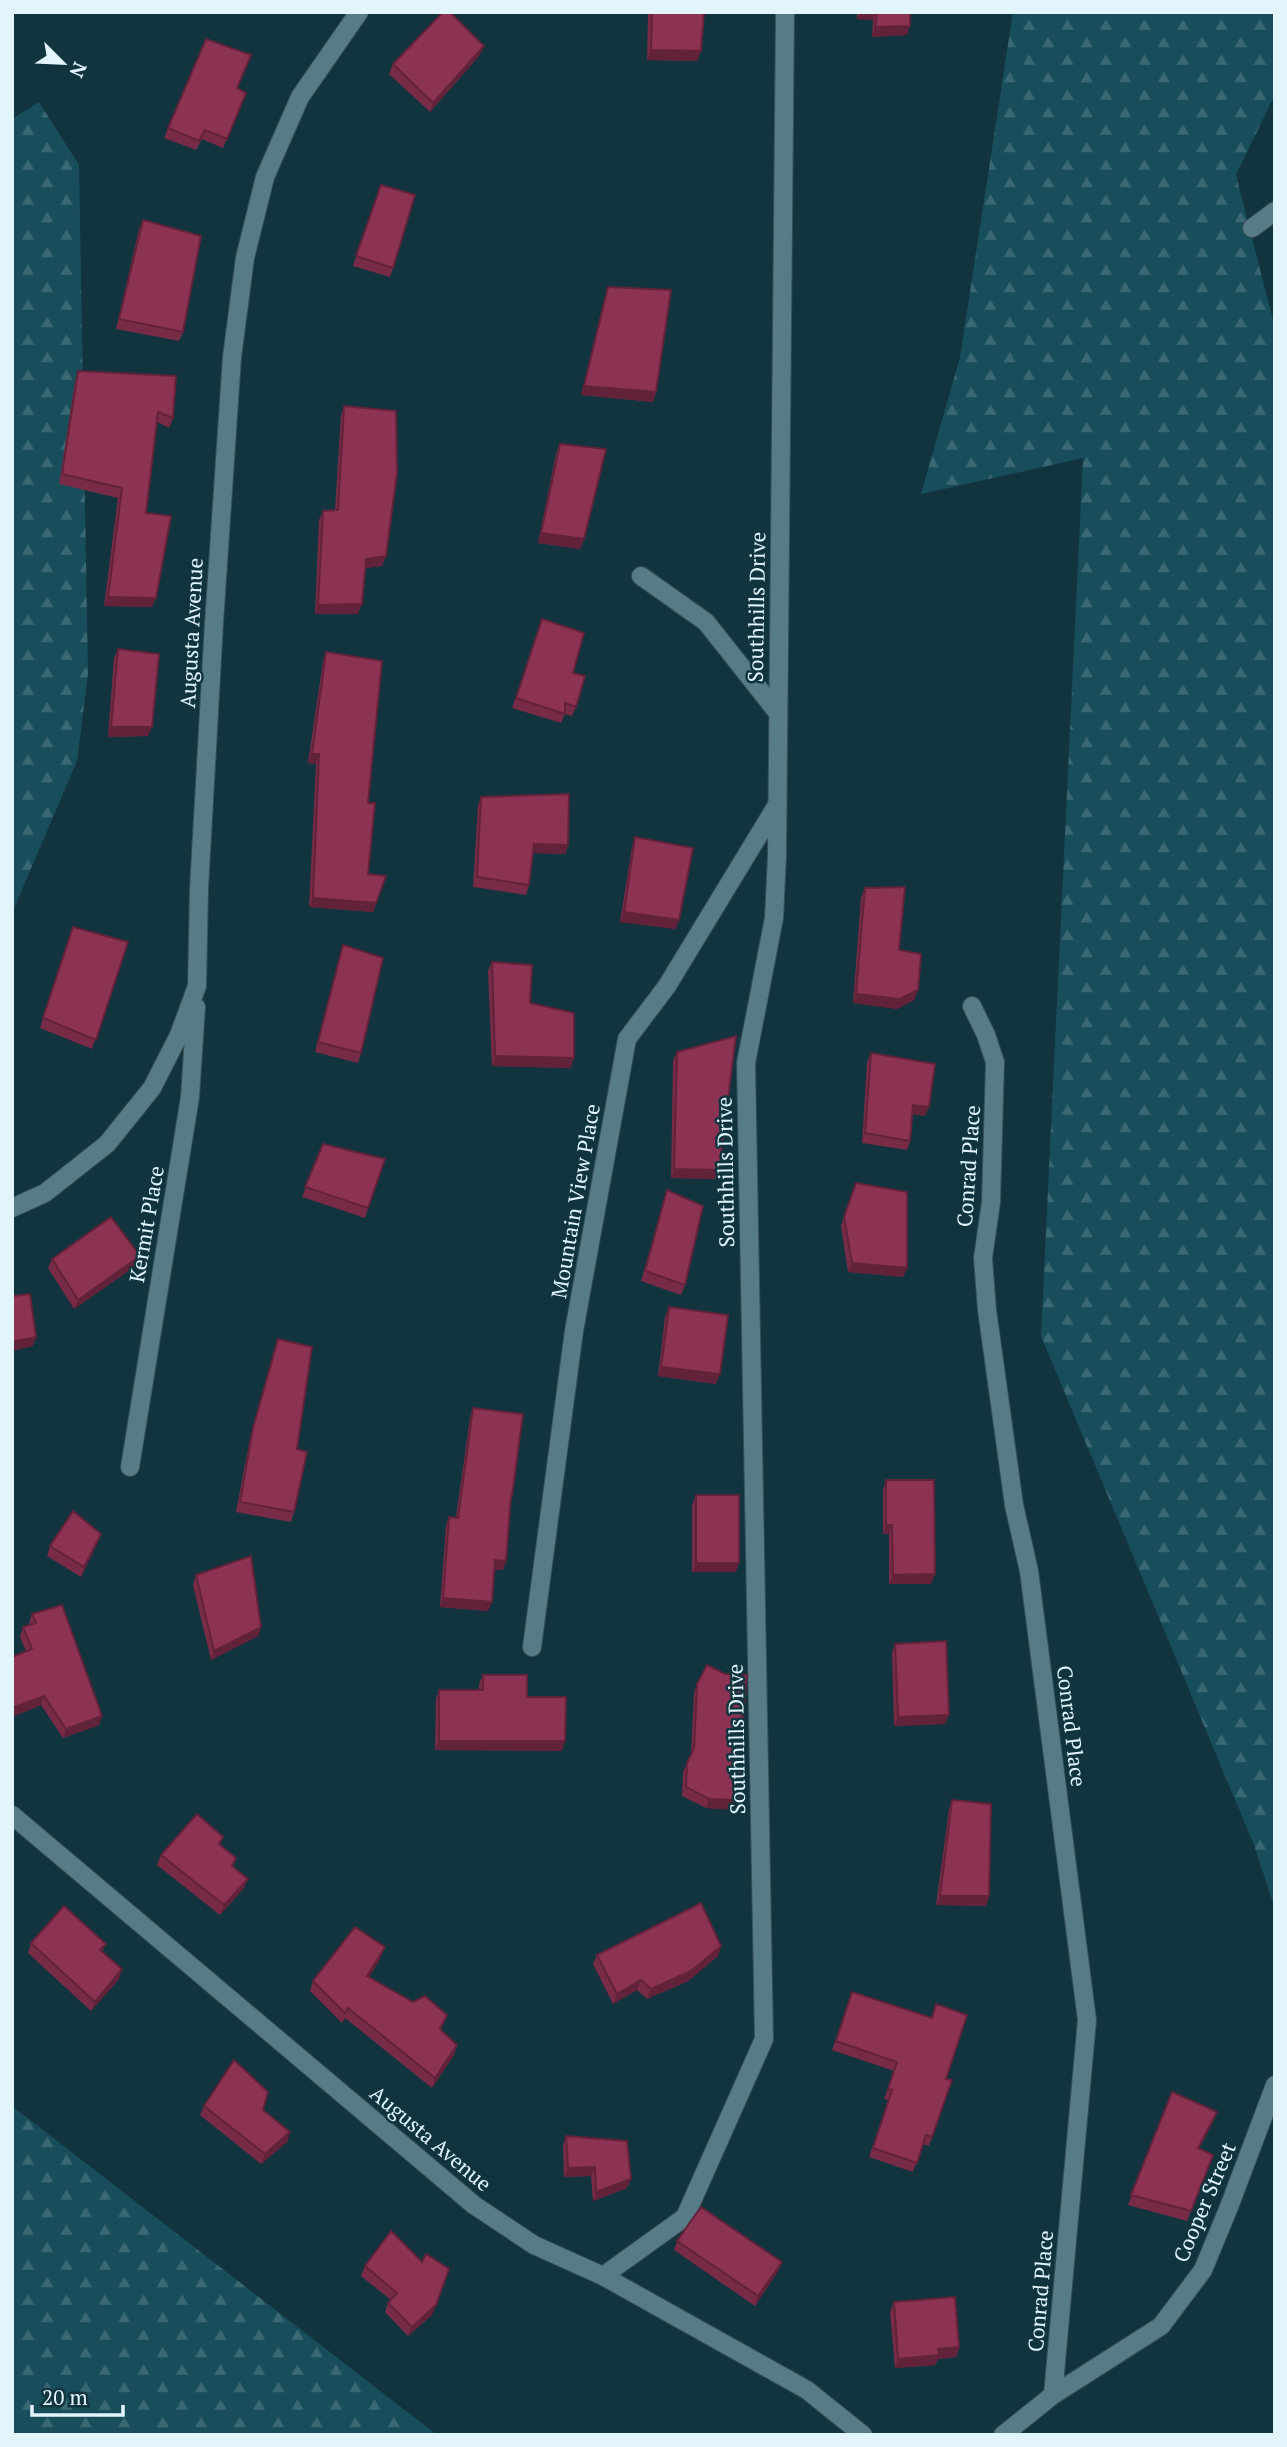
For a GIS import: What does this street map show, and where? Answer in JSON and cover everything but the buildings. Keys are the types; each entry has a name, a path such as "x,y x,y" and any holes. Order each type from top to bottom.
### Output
{"street":[{"name":"Augusta Avenue","path":"12,1208 46,1193 107,1144 152,1088 179,1035 197,986 199,889 214,624 232,357 245,258 265,177 300,97 359,12"},
{"name":"Southhills Drive","path":"603,2276 685,2217 764,2039 746,1063 774,918 785,12"},
{"path":"1252,228 1275,211"},
{"path":"641,576 706,622 778,712"},
{"name":"Mountain View Place","path":"532,1647 574,1331 627,1039 667,986 777,805"},
{"name":"Kermit Place","path":"130,1467 190,1097 197,986"},
{"name":"Conrad Place","path":"972,1006 995,1062 991,1202 983,1258 987,1310 1014,1505 1029,1571 1087,2020 1053,2395"},
{"name":"Augusta Avenue","path":"12,1815 474,2205 534,2245 603,2276 807,2390 863,2435"},
{"name":"Cooper Street","path":"1053,2395 1161,2326 1203,2270 1275,2085"},
{"path":"1003,2435 1053,2395"}],"green space":[{"path":"1013,12 1275,12 1275,94 1236,175 1275,328 1275,1909 1254,1845 1041,1336 1083,458 921,494 960,357"},
{"path":"39,102 79,165 88,674 77,761 12,913 12,119"},
{"path":"12,2106 437,2435 12,2435"}]}
